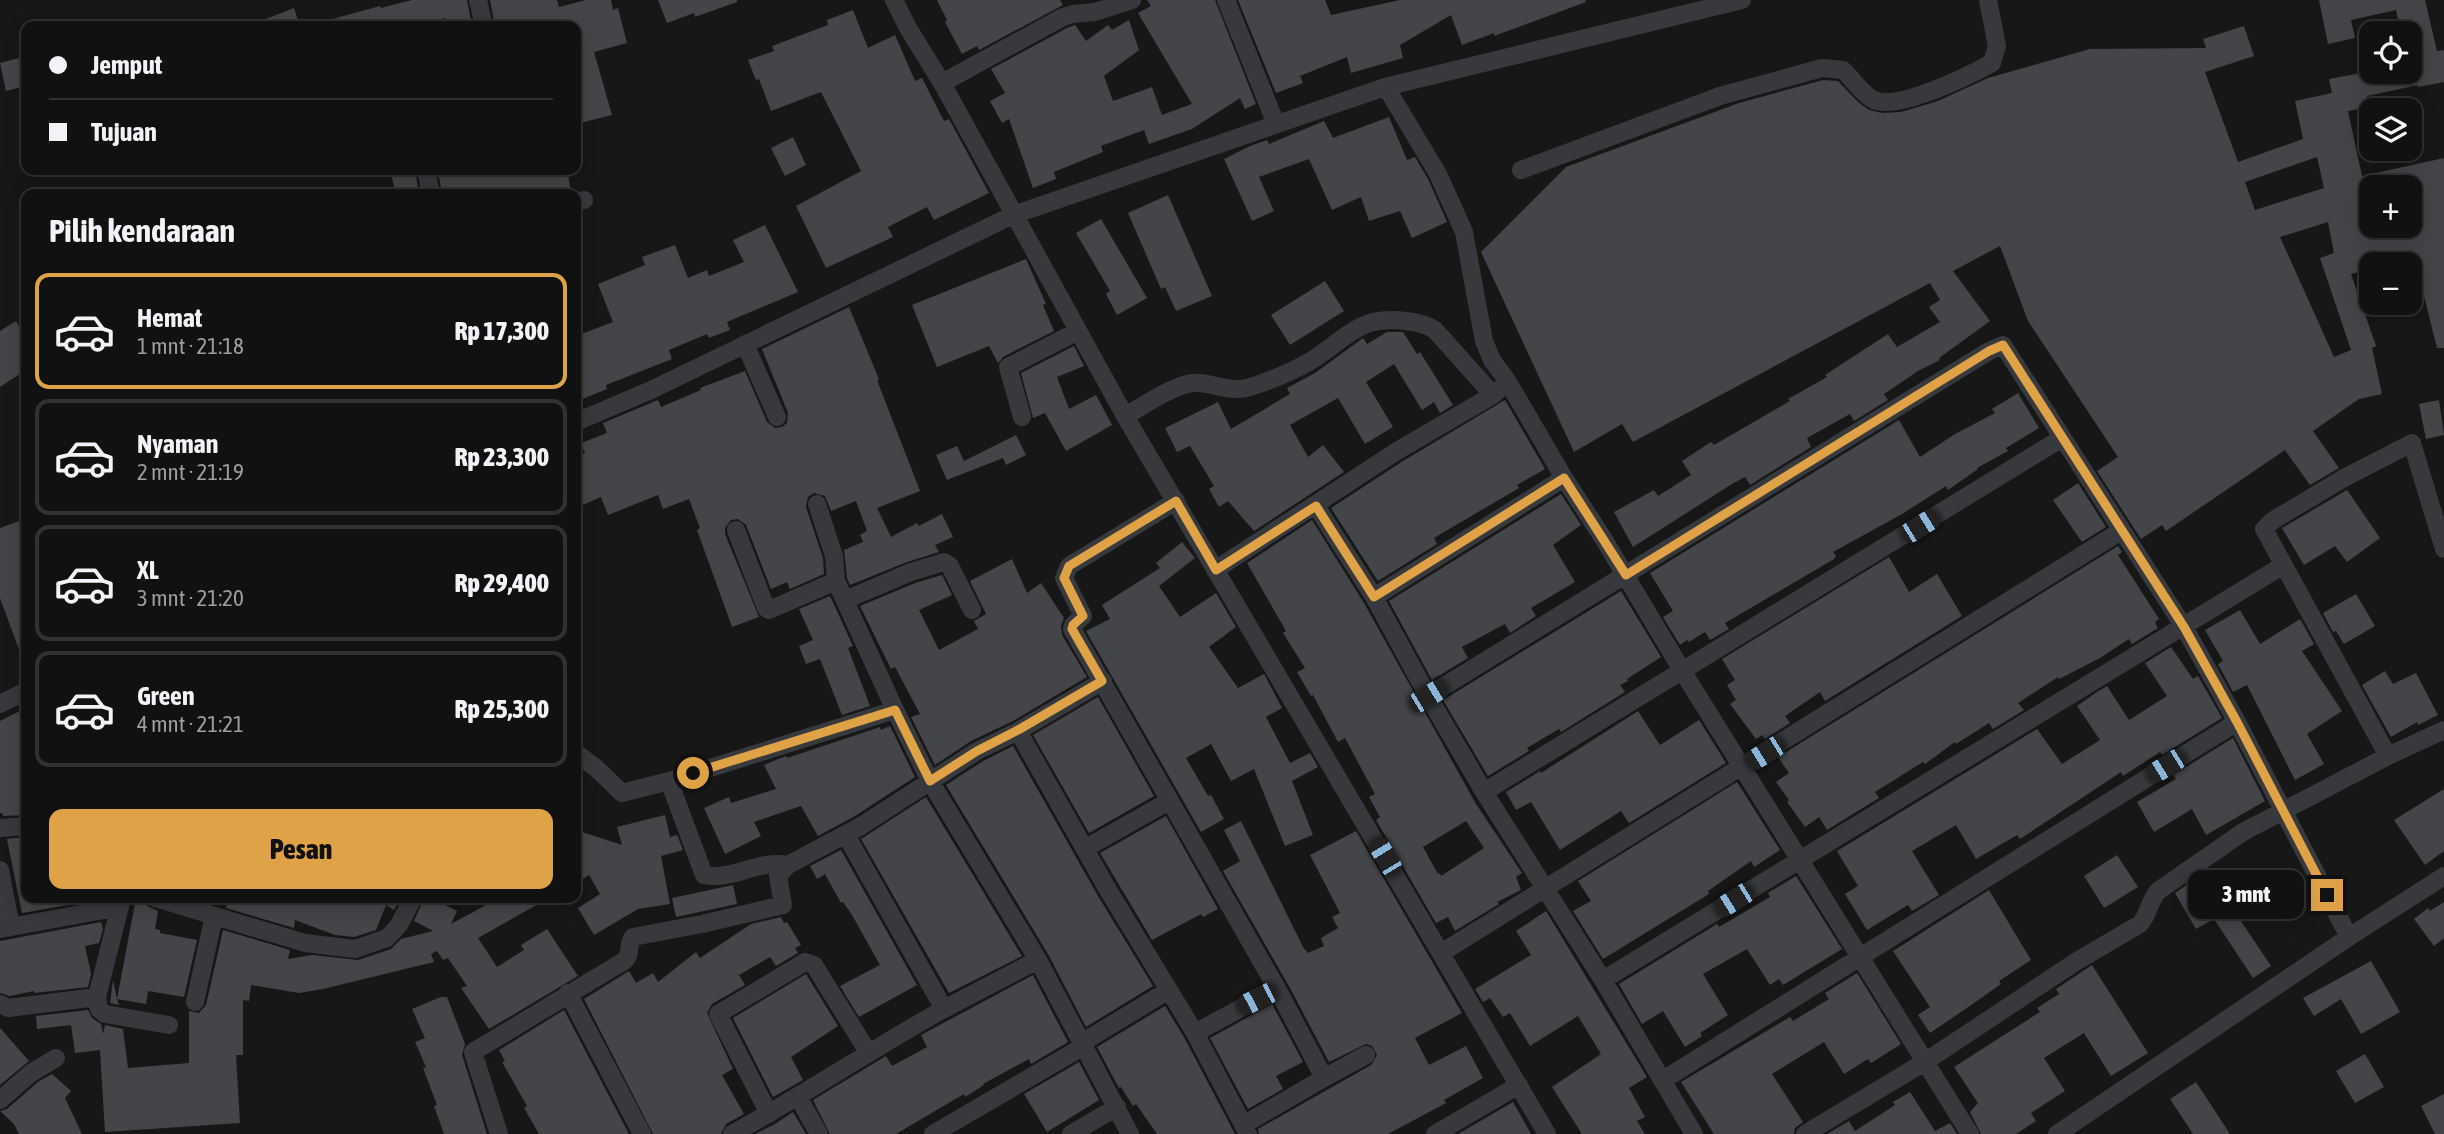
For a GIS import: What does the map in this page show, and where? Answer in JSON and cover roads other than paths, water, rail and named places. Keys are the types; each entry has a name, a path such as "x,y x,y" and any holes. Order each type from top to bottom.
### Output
{"street":[{"path":"478,0 483,21"},
{"path":"942,83 1063,17 1095,12 1132,0"},
{"path":"1226,0 1276,124"},
{"path":"1521,170 1720,96 1822,68 1843,69 1874,100 1881,102 1913,98 1992,63 1997,46 1988,0"},
{"path":"897,1 1125,416 1547,1134"},
{"path":"581,420 651,390 1013,215 1386,87 1735,1"},
{"path":"1386,87 1438,174 1464,232 1484,341 1492,360 1508,382 1564,478 1626,575 1923,1063 1970,1134"},
{"path":"1125,416 1176,389 1194,383 1230,389 1247,388 1310,361 1370,323 1382,321 1406,321 1435,330 1493,395"},
{"path":"1022,417 1008,367 1078,331"},
{"path":"745,344 777,417"},
{"path":"1428,696 2003,345 2184,627 2237,722 2349,937"},
{"path":"1216,570 1397,451 1493,395 1508,382"},
{"path":"1484,792 2062,438"},
{"path":"2388,756 2264,534 2266,526 2344,478 2412,443 2444,549"},
{"path":"1374,597 1564,478"},
{"path":"1176,501 1069,566 1064,578 1083,616 1072,629 1324,1078"},
{"path":"817,504 834,556 836,581 930,781 1038,960 1130,1134"},
{"path":"1316,506 1374,597 1484,792 1603,980 1694,1134"},
{"path":"736,530 769,610 836,581"},
{"path":"1441,953 2121,531"},
{"path":"845,600 911,572 944,562 950,566 972,610"},
{"path":"1603,980 2282,566"},
{"path":"499,1134 473,1052 627,959 630,941 639,935 783,905 778,876 788,865 846,835 977,751 1102,681"},
{"path":"0,704 21,694"},
{"path":"581,757 622,793 669,781 895,710"},
{"path":"1662,1080 2237,722"},
{"path":"1018,730 1108,890 1195,1033 1245,1130 1324,1078 1366,1055"},
{"path":"1805,1134 1923,1063 2077,961 2140,924 2158,891 2243,832 2388,756 2444,730"},
{"path":"669,781 704,875 729,873 771,863 788,865"},
{"path":"1086,848 1169,802"},
{"path":"0,828 21,826"},
{"path":"846,835 944,1009"},
{"path":"0,870 6,928 121,903 97,997 99,1009 105,1014 169,1025"},
{"path":"2057,1134 2076,1129 2349,937 2444,876"},
{"path":"171,903 304,943 340,949 355,949 387,938 399,925 410,903"},
{"path":"195,1003 214,916"},
{"path":"732,1134 798,1097 868,1052 1038,960"},
{"path":"769,1114 718,1014 805,962 810,963 814,965 868,1052"},
{"path":"1195,1033 1276,989"},
{"path":"933,1134 1169,990"},
{"path":"568,993 642,1134"},
{"path":"0,1004 8,1008 97,997"},
{"path":"0,1100 30,1073 56,1058"},
{"path":"1435,1134 1519,1085"},
{"path":"798,1097 820,1134"},
{"path":"1071,1134 1116,1107"}]}
